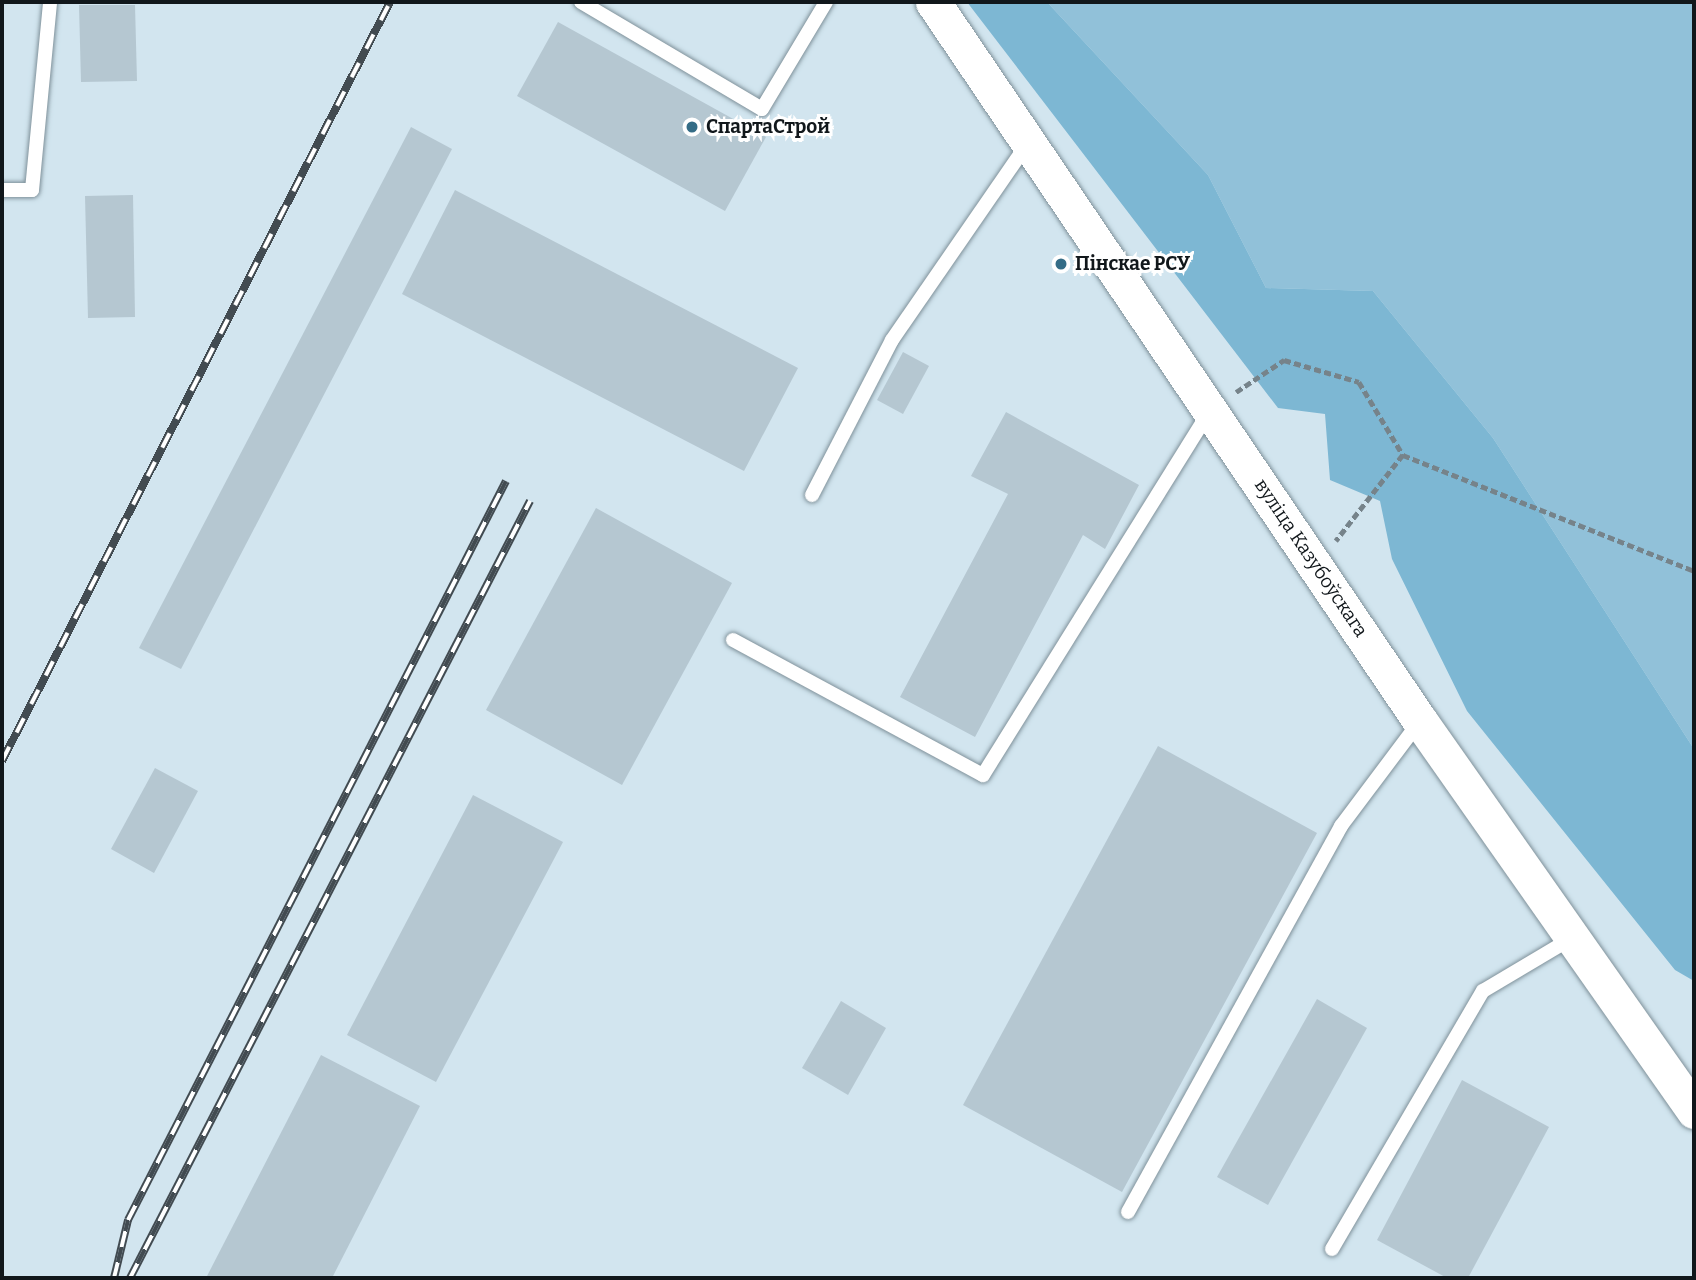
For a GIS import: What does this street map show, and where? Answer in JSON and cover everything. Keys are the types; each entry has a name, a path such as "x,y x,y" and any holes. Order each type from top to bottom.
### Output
{"street":[{"name":"вуліца Казубоўскага","path":"933,2 1212,408 1420,721 1694,1111"}],"lane":[{"path":"2,190 32,190 50,2"},
{"path":"581,2 762,109 826,2"},
{"path":"812,495 892,340 1029,142"},
{"path":"733,640 983,775 1212,408"},
{"path":"1128,1212 1341,826 1420,721"},
{"path":"1332,1249 1483,991 1572,938"}],"path":[{"path":"1212,408 1284,359 1359,382 1403,455 1694,571"},
{"path":"1316,565 1403,455"}],"shaded area":[{"path":"967,2 1047,2 1208,175 1266,288 1373,291 1493,438 1694,749 1694,981 1675,970 1467,711 1392,559 1380,501 1330,480 1325,414 1278,408"},
{"path":"1047,2 1694,2 1694,749 1493,438 1373,291 1266,288 1208,175"}],"building":[{"path":"79,5 135,5 137,81 81,82"},
{"path":"558,22 766,137 725,211 517,96"},
{"path":"411,127 452,149 181,669 139,648"},
{"path":"455,190 798,368 744,471 402,294"},
{"path":"133,195 135,317 88,318 85,196"},
{"path":"903,352 929,366 903,414 877,400"},
{"path":"1006,412 1139,485 1105,549 1083,535 975,737 900,697 1008,494 971,476"},
{"path":"596,508 732,583 622,785 486,710"},
{"path":"1158,746 1317,833 1122,1192 963,1105"},
{"path":"155,768 198,791 154,873 111,849"},
{"path":"473,795 563,842 436,1082 347,1035"},
{"path":"1317,999 1367,1028 1268,1205 1217,1177"},
{"path":"841,1001 886,1028 848,1095 802,1068"},
{"path":"321,1055 420,1106 332,1278 206,1278"},
{"path":"1462,1080 1549,1127 1468,1278 1447,1278 1377,1240"}],"railway":[{"path":"2,761 390,2"},
{"path":"114,1278 128,1220 506,481"},
{"path":"130,1278 530,501"}],"place":[{"name":"СпартаСтрой","path":"692,127"},
{"name":"Пінскае РСУ","path":"1061,264"}]}
